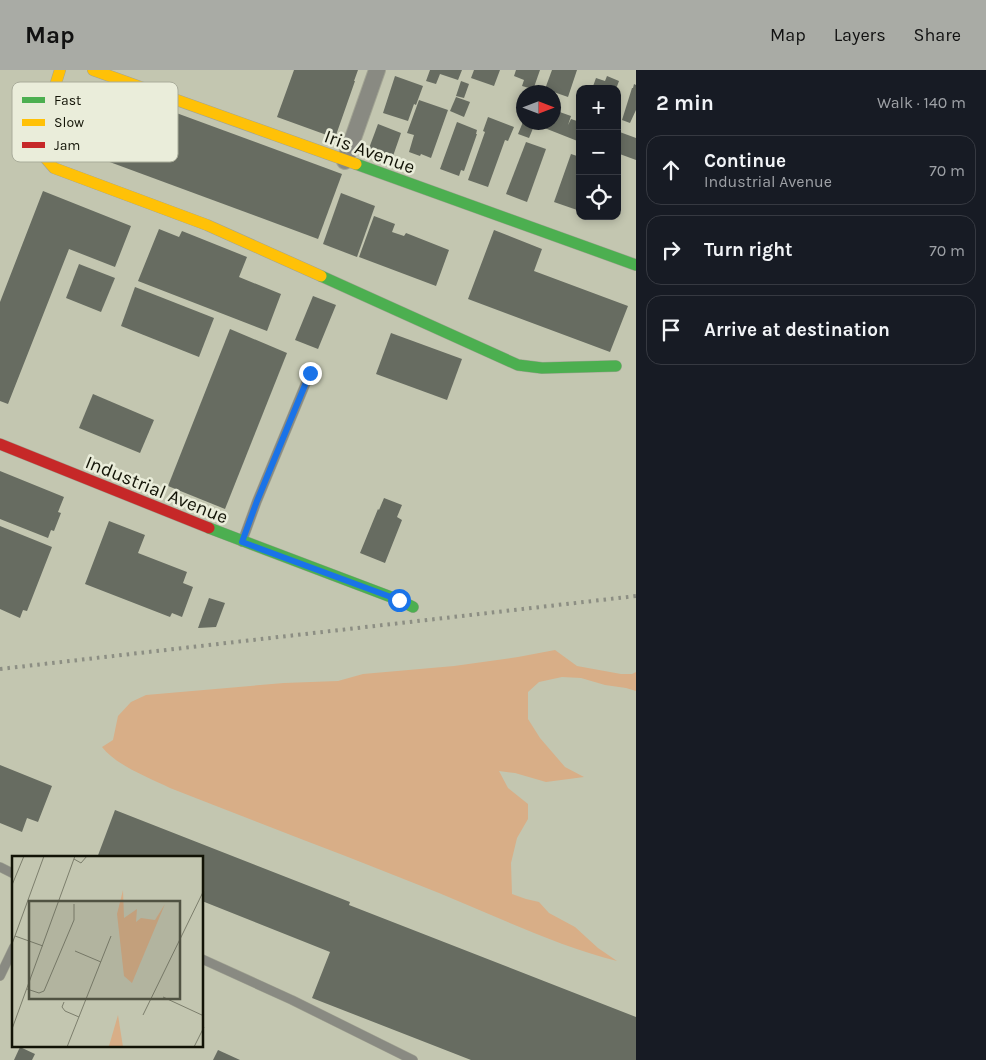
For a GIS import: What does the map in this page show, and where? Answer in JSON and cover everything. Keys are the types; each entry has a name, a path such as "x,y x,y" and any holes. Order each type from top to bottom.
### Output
{"street":[{"path":"56,82 60,70"},
{"name":"Iris Avenue","path":"93,70 126,82"},
{"path":"345,161 377,70"},
{"name":"Iris Avenue","path":"178,101 636,265"},
{"path":"49,162 54,168 207,225 518,365 542,368 616,366"},
{"name":"Industrial Avenue","path":"0,444 242,542 399,600 413,607"}],"lane":[{"path":"242,542 310,373"},
{"path":"0,867 12,873"},
{"path":"0,976 12,951"},
{"path":"204,961 292,1000 413,1060"}],"shaded area":[{"path":"555,650 577,666 621,674 636,672 636,691 581,678 562,677 539,682 528,692 528,719 540,738 565,767 584,777 546,782 515,773 499,771 508,788 528,804 528,819 517,838 511,863 512,894 539,902 549,913 575,927 598,948 617,961 549,939 406,880 170,788 124,765 108,754 102,747 113,740 118,716 131,702 146,695 284,683 338,681 363,674 454,666"}],"building":[{"path":"294,70 358,70 335,138 277,117"},
{"path":"430,70 462,70 458,80 440,74 436,84 426,81"},
{"path":"474,70 500,70 494,86 471,78"},
{"path":"516,70 540,70 535,85 522,85 524,80 514,76"},
{"path":"552,70 577,70 568,97 561,95 561,85 546,85"},
{"path":"395,76 423,86 408,121 383,113"},
{"path":"607,76 619,81 618,85 593,85 596,78 605,81"},
{"path":"461,81 469,84 464,98 456,96"},
{"path":"634,84 636,85 636,110 630,123 622,120"},
{"path":"456,97 470,102 464,117 450,111"},
{"path":"419,100 448,110 431,158 409,152 414,135 407,133"},
{"path":"561,112 571,116 568,125 571,119 576,121 576,140 550,130 561,130"},
{"path":"178,114 342,174 318,239 110,162 178,162"},
{"path":"488,117 514,127 508,141 505,140 488,187 468,180 485,132 483,131"},
{"path":"457,122 477,130 464,171 461,170 459,176 440,169"},
{"path":"378,124 401,133 392,159 368,151"},
{"path":"520,130 532,130 529,138 518,134"},
{"path":"621,132 636,138 636,160 621,154"},
{"path":"526,142 546,149 527,202 506,194"},
{"path":"571,154 576,156 576,210 554,202"},
{"path":"43,191 131,226 115,267 69,249 8,404 0,401 0,302"},
{"path":"341,193 375,206 357,257 323,244"},
{"path":"374,216 395,224 392,232 404,236 406,233 449,250 436,286 359,257"},
{"path":"159,229 179,237 182,231 247,257 239,277 281,294 267,331 138,281"},
{"path":"494,230 542,249 534,271 628,306 610,352 468,299"},
{"path":"79,264 115,278 101,312 66,298"},
{"path":"135,287 214,318 199,357 121,326"},
{"path":"313,296 336,305 318,349 295,340"},
{"path":"230,329 287,353 225,509 168,486"},
{"path":"391,333 462,359 447,400 376,374"},
{"path":"93,394 154,420 140,453 79,428"},
{"path":"0,471 64,497 58,512 61,513 54,531 51,530 48,538 0,519"},
{"path":"384,498 402,505 397,517 402,520 385,563 360,553"},
{"path":"109,521 145,535 138,553 187,572 183,583 193,587 182,617 172,613 170,617 85,584"},
{"path":"0,526 52,547 27,611 23,610 20,618 0,609"},
{"path":"209,598 225,603 216,627 198,628"},
{"path":"0,765 52,786 38,822 27,818 22,832 0,823"},
{"path":"115,810 350,902 349,905 636,1017 636,1060 471,1060 312,998 330,952 204,902 204,856 98,856"},
{"path":"20,1048 35,1054 32,1060 14,1060"},
{"path":"218,1050 240,1060 213,1060"}],"railway":[{"path":"0,669 636,596"}],"traffic: fast":[{"path":"356,164 636,265"},
{"path":"321,276 518,365 542,368 616,366"},
{"path":"209,528 413,607"}],"traffic: slow":[{"path":"56,82 60,70"},
{"path":"93,70 127,82"},
{"path":"178,100 356,164"},
{"path":"49,162 54,168 207,225 321,276"}],"traffic: jam":[{"path":"0,444 209,528"}],"route":[{"path":"310,373 242,542 399,600"}]}
